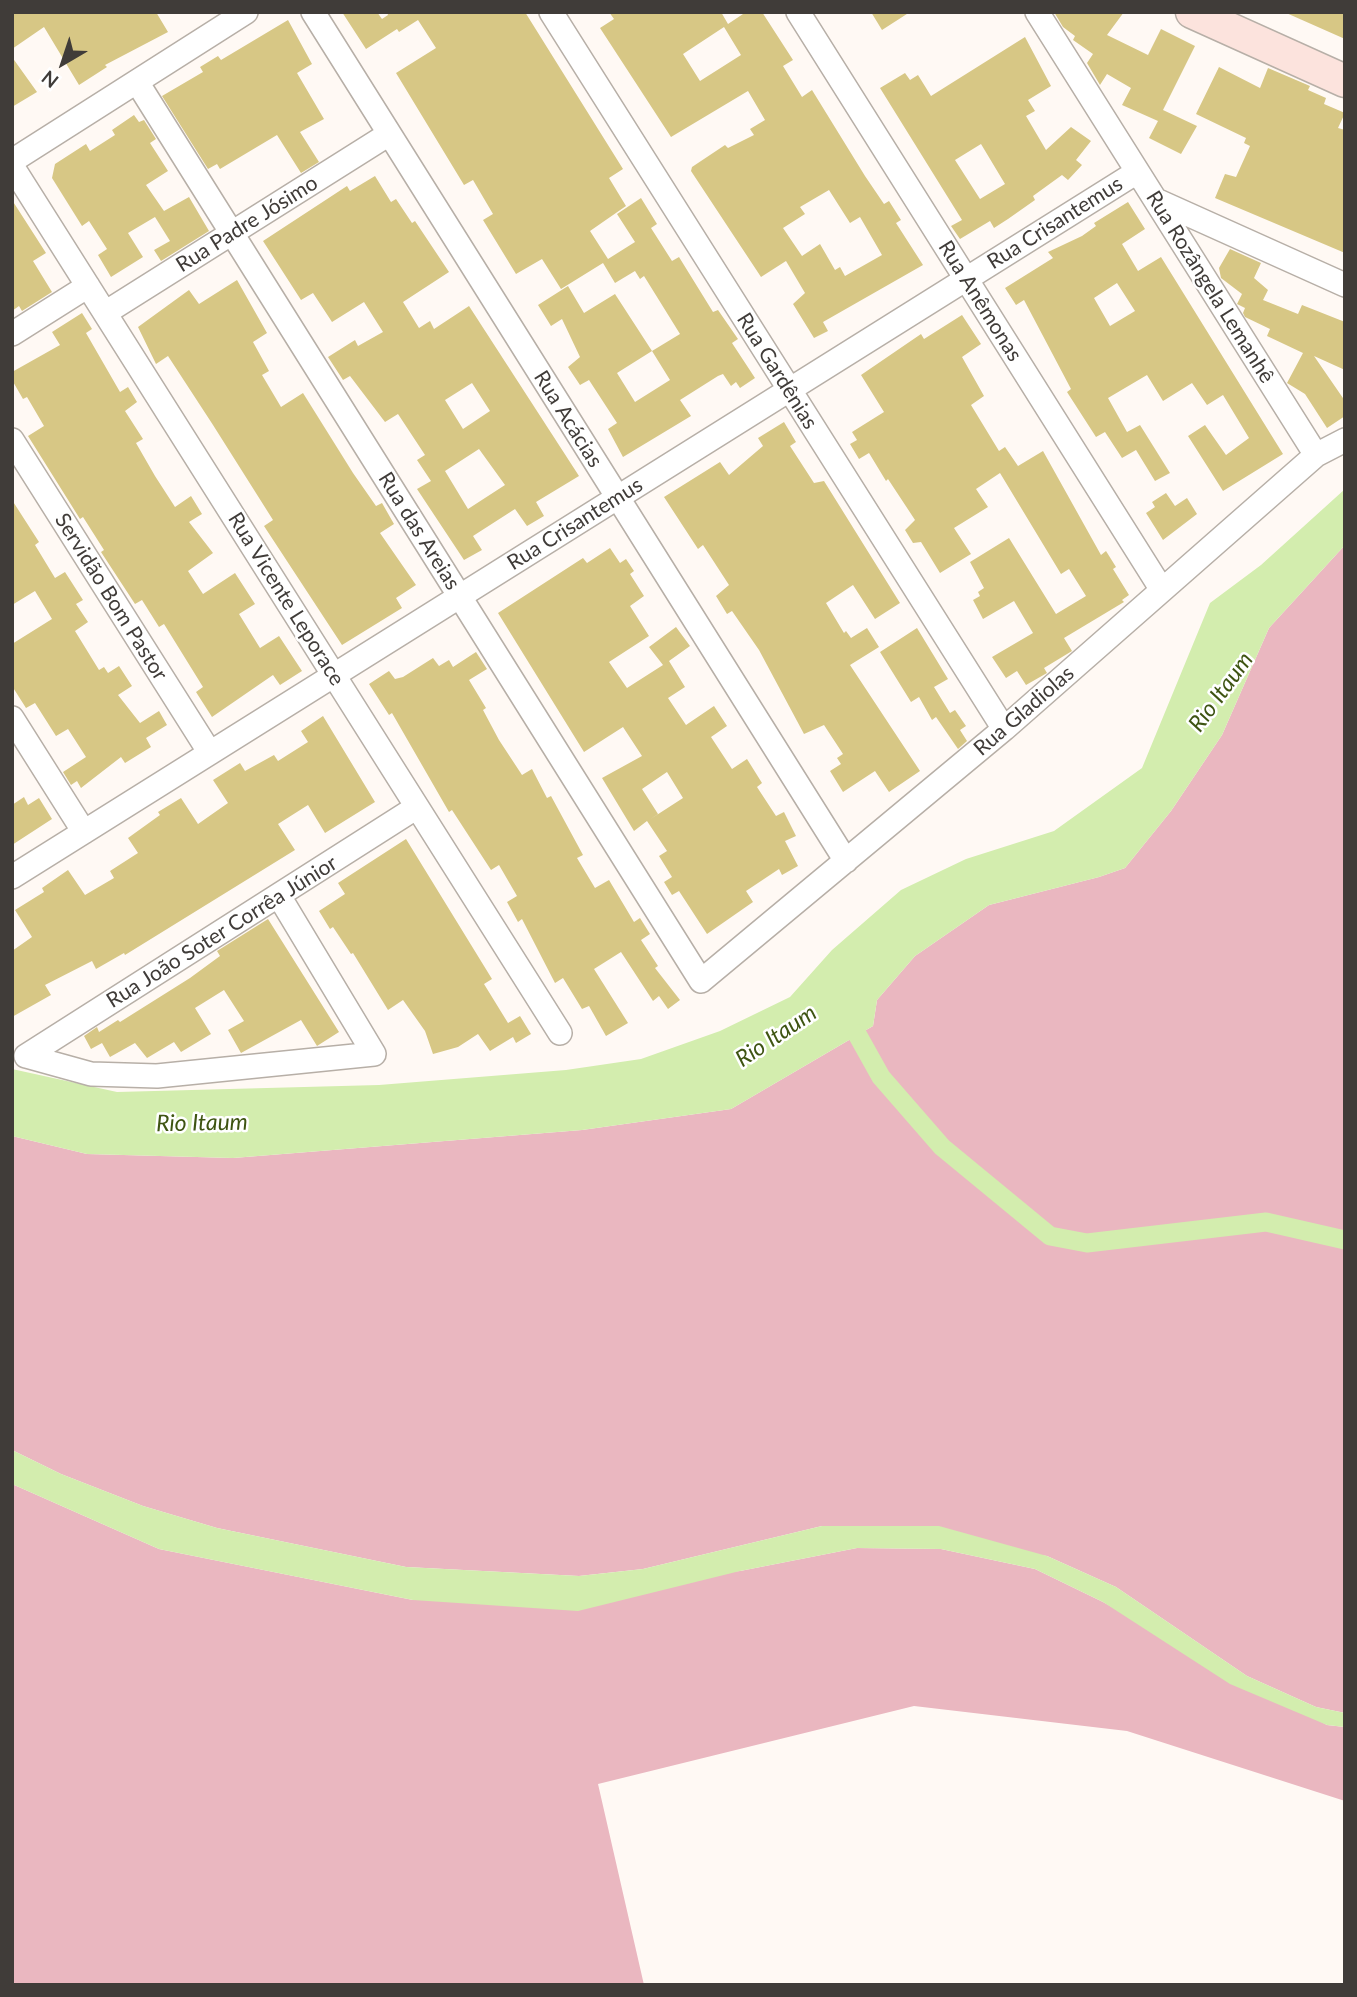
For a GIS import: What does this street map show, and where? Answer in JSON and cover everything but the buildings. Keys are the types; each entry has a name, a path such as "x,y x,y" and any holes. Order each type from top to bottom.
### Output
{"main road":[{"path":"1192,12 1345,81"}],"street":[{"path":"12,163 246,12"},
{"name":"Rua Acácias","path":"313,12 846,861"},
{"name":"Rua Gardênias","path":"551,12 1004,729"},
{"name":"Rua Anêmonas","path":"797,12 1162,590"},
{"name":"Rua Rozângela Lemanhê","path":"1037,12 1316,455"},
{"name":"Rua das Areias","path":"136,82 701,981"},
{"name":"Rua Padre Jósimo","path":"106,313 389,134"},
{"name":"Rua Vicente Leporace","path":"12,163 560,1033"},
{"name":"Rua Crisantemus","path":"12,877 1137,172"},
{"path":"1156,200 1345,285"},
{"path":"12,334 88,286"},
{"name":"Servidão Bom Pastor","path":"12,440 210,753"},
{"name":"Rua Gladiolas","path":"701,981 1004,729 1316,455 1345,440"},
{"path":"12,718 84,832"},
{"name":"Rua João Soter Corrêa Júnior","path":"279,896 374,1054 157,1076 91,1074 26,1056 417,807"}],"shaded area":[{"path":"1345,545 1345,1713 1316,1707 1247,1676 1116,1587 1047,1556 822,1526 643,1569 579,1576 406,1567 217,1528 143,1506 61,1474 12,1450 12,1136 87,1154 233,1158 582,1130 731,1109 873,1026 877,1000 915,956 989,905 1125,868 1171,811 1222,735 1269,628"},
{"path":"12,1484 159,1549 413,1600 740,1571 857,1548 941,1549 1035,1569 1103,1602 1327,1725 1345,1727 1345,1801 1127,1731 914,1706 598,1784 644,1985 12,1985"}],"water":[{"name":"Rio Itaum","path":"1345,489 1345,545 1269,628 1222,735 1171,811 1125,868 989,905 915,956 877,1000 873,1026 731,1109 582,1130 233,1158 87,1154 12,1136 12,1069 117,1092 379,1085 566,1070 641,1059 720,1031 790,997 832,950 901,890 966,859 1054,831 1142,768 1210,603 1261,565"},
{"path":"12,1450 61,1474 143,1506 217,1528 406,1567 579,1576 643,1569 822,1526 939,1526 1047,1556 1116,1587 1247,1676 1316,1707 1345,1713 1345,1727 1327,1725 1230,1684 1103,1602 1035,1569 941,1549 857,1548 740,1571 578,1611 413,1600 159,1549 12,1484"}],"waterway":[{"path":"857,1034 881,1077 942,1147 1050,1236 1087,1243 1266,1222 1345,1240"}]}
